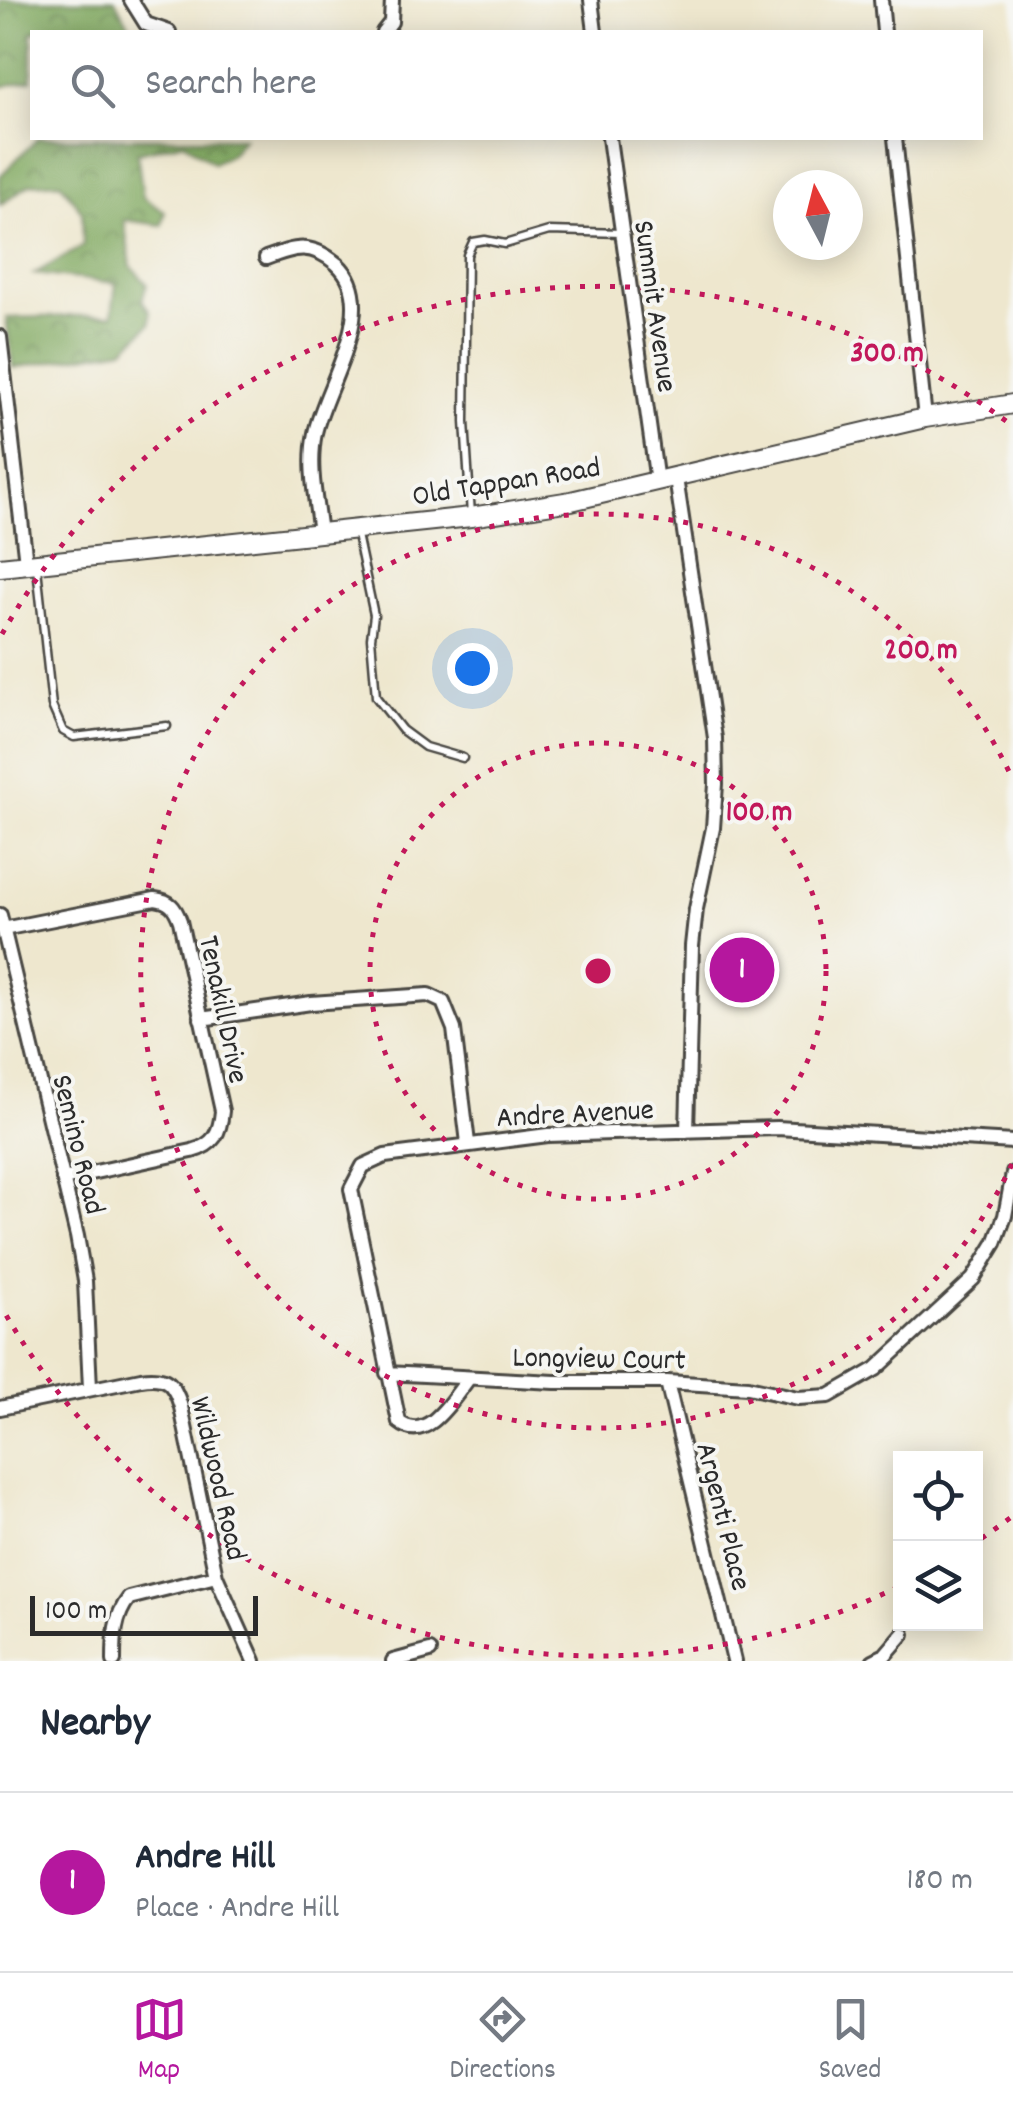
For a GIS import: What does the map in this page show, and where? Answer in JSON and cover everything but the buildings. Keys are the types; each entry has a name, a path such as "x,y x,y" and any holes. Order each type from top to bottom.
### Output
{"main road":[{"name":"Old Tappan Road","path":"0,566 471,517 571,501 925,418 1013,404"}],"street":[{"path":"131,0 146,24 164,30"},
{"path":"385,30 391,22 392,0"},
{"path":"591,0 595,30"},
{"path":"881,0 884,30"},
{"name":"Summit Avenue","path":"609,140 657,482"},
{"path":"896,140 925,418"},
{"path":"266,258 294,248 322,251 344,271 354,298 352,328 315,432 311,467 320,533"},
{"path":"0,337 31,562"},
{"path":"676,478 715,738 716,784 713,828 692,946 687,1131"},
{"name":"Tenakill Drive","path":"2,922 166,900 176,909 180,921 222,1111 221,1125 208,1147 62,1179"},
{"name":"Semino Road","path":"2,922 84,1280 90,1388"},
{"name":"Andre Avenue","path":"200,1019 311,1003 428,996 443,1002 454,1030 468,1143 548,1135 778,1128 1013,1142"},
{"path":"468,1143 372,1160 356,1176 351,1188 399,1422 406,1428 420,1430 432,1422 469,1378"},
{"name":"Longview Court","path":"387,1373 667,1382 748,1387 813,1399 843,1391 876,1369 973,1280 995,1243 1013,1173"},
{"name":"Wildwood Road","path":"0,1408 90,1388 157,1377 168,1380 176,1391 216,1576 254,1661"},
{"name":"Argenti Place","path":"667,1382 734,1661"},
{"path":"114,1661 116,1625 120,1609 129,1598 216,1576"},
{"path":"873,1661 885,1655 903,1634"},
{"path":"393,1661 430,1651"}],"lane":[{"path":"471,517 465,422 467,254 472,242 504,244 549,231 622,233"},
{"path":"356,529 374,616 376,697 402,730 425,747 463,758"},
{"path":"31,562 52,706 63,731 74,737 167,726"}],"green space":[{"path":"0,0 115,0 132,30 30,30 30,80 0,87"},
{"path":"36,140 242,140 231,154 213,163 184,142 137,153 143,197 165,212 162,225 124,220 131,266 147,284 142,300 150,312 150,324 124,349 13,368 6,318 112,315 116,283 34,274 83,246 82,212 60,182 30,184 0,205 0,176"}],"place":[{"name":"Andre Hill","path":"742,970"}]}
